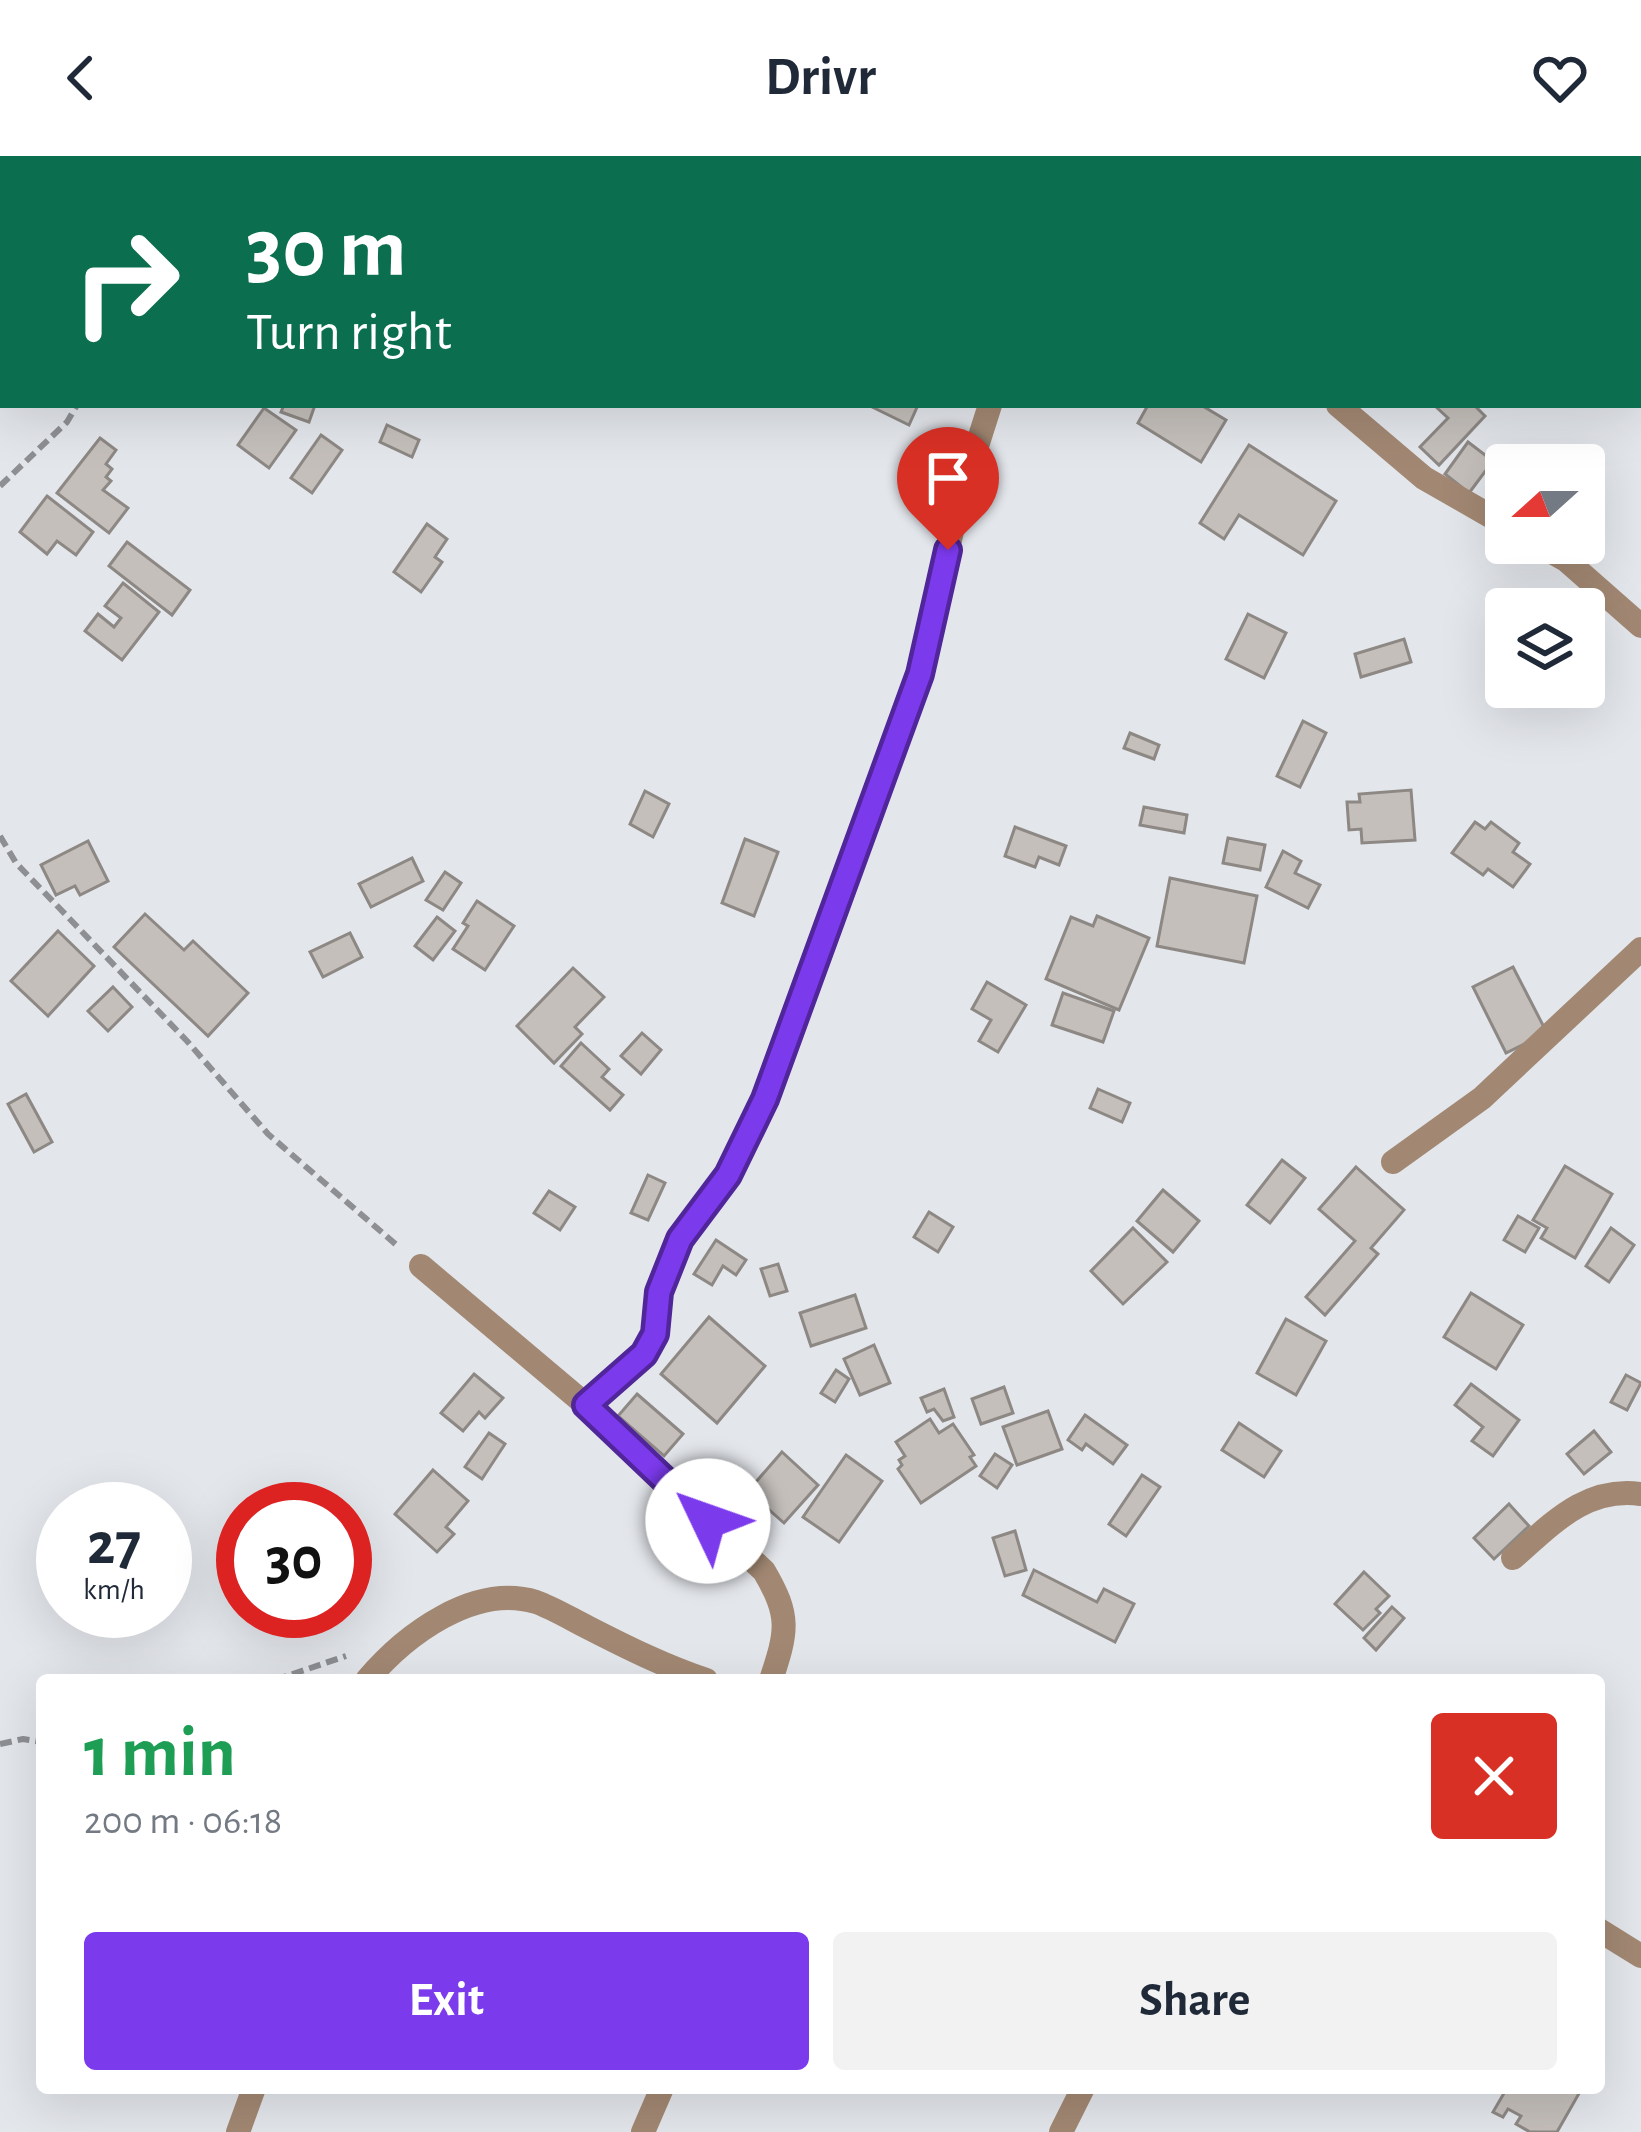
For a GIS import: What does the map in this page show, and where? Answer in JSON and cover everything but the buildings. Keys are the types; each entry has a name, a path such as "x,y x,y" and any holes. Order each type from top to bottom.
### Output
{"street":[{"path":"586,1405 644,1354 655,1334 659,1292 680,1239 728,1175 765,1099 920,674 957,508 989,408"},
{"path":"1341,408 1424,478 1485,513"},
{"path":"1571,564 1641,626"},
{"path":"1393,1162 1483,1097 1641,949"},
{"path":"421,1266 586,1405 764,1571 780,1598 788,1628 773,1674"},
{"path":"1513,1558 1572,1507 1606,1493 1641,1494"},
{"path":"374,1674 436,1620 502,1598 536,1602 688,1674"},
{"path":"1605,1934 1641,1956"},
{"path":"238,2132 252,2094"},
{"path":"644,2132 660,2094"},
{"path":"1060,2132 1079,2094"}],"path":[{"path":"0,486 67,422 75,408"},
{"path":"0,836 16,863 187,1041 268,1134 421,1266"},
{"path":"293,1674 357,1652 397,1653"},
{"path":"0,1744 36,1741"}],"route":[{"path":"708,1521 586,1405 644,1354 655,1334 659,1292 680,1239 728,1175 765,1099 920,674 948,550"}]}
